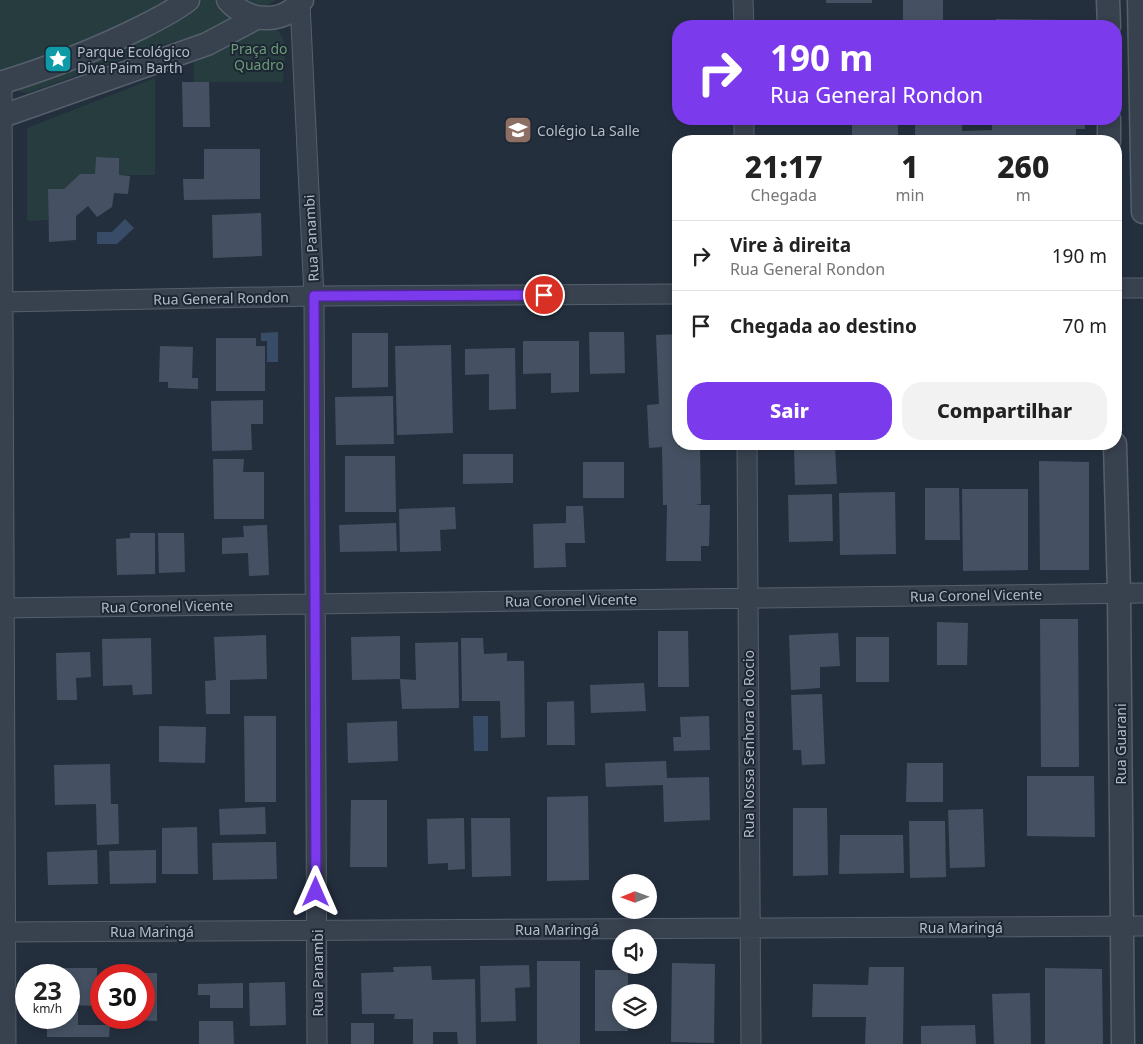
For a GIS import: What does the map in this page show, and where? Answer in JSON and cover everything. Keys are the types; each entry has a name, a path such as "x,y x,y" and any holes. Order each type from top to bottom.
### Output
{"street":[{"path":"6,1044 3,932 1,83 56,64 117,39 170,12 188,0"},
{"path":"228,0 244,14 256,18 272,18 288,13 301,1"},
{"path":"743,0 744,20"},
{"path":"1108,0 1108,20"},
{"path":"1140,0 1143,212"},
{"name":"Rua Panambi","path":"301,1 314,296 317,1044"},
{"path":"1,117 207,44 256,18"},
{"path":"1122,288 1143,288"},
{"name":"Rua General Rondon","path":"3,302 314,296 672,294"},
{"name":"Rua Nossa Senhora do Rocio","path":"747,450 751,1044"},
{"name":"Rua Guarani","path":"1115,450 1132,926 1123,1044"},
{"name":"Rua Coronel Vicente","path":"2,608 1143,593"},
{"name":"Rua Maringá","path":"3,932 1132,926"}],"green space":[{"name":"Parque Ecológico Diva Paim Barth","path":"0,0 276,0 231,25 156,47 28,93 20,92 18,89 0,94"},
{"name":"Praça do Quadro","path":"264,26 279,32 283,39 285,55 283,82 194,82 193,55"},
{"path":"155,78 155,175 119,175 119,158 96,157 95,174 80,174 64,189 48,189 48,220 27,221 27,128"}],"water":[{"path":"125,219 134,228 117,244 97,244 97,232 112,232"},
{"path":"278,332 278,362 267,362 267,341 261,341 261,333"},
{"path":"473,716 488,716 488,751 474,751"}],"building":[{"path":"826,0 872,0 872,3 826,3"},
{"path":"903,0 943,0 943,20 903,20"},
{"path":"996,19 1067,20 996,20"},
{"path":"182,82 209,82 210,127 183,127"},
{"path":"852,125 898,125 898,135 852,135"},
{"path":"915,125 962,125 962,131 992,130 992,125 1085,125 1085,129 1076,129 1076,135 915,135"},
{"path":"204,149 260,149 260,199 184,200 183,179 204,179"},
{"path":"96,157 119,158 119,175 130,176 128,194 114,193 112,207 97,217 88,206 76,216 76,240 49,242 48,189 64,189 80,174 95,174"},
{"path":"261,213 262,256 213,258 212,215"},
{"path":"589,332 624,332 625,373 590,374"},
{"path":"352,333 388,333 388,387 352,388"},
{"path":"672,334 672,450 700,450 701,504 695,505 710,505 709,546 701,546 701,561 666,561 667,505 663,505 662,447 649,448 647,405 659,404 656,335"},
{"path":"216,338 256,338 256,346 265,346 265,391 216,391"},
{"path":"523,341 579,341 579,392 551,393 551,373 523,374"},
{"path":"451,345 453,433 397,435 395,346"},
{"path":"160,346 193,347 192,378 198,378 198,389 168,388 168,382 159,382"},
{"path":"515,348 516,409 489,410 489,374 465,375 465,349"},
{"path":"393,396 394,444 336,445 335,397"},
{"path":"263,400 263,424 251,424 252,450 212,451 211,401"},
{"path":"794,450 835,450 837,484 795,485"},
{"path":"463,454 513,454 513,483 463,484"},
{"path":"345,456 395,456 396,512 345,512"},
{"path":"213,459 244,459 243,472 264,472 264,519 214,519"},
{"path":"1039,461 1089,462 1089,570 1040,570"},
{"path":"583,462 624,462 624,498 583,498"},
{"path":"925,488 959,488 960,540 925,540"},
{"path":"962,489 1028,489 1028,570 963,571"},
{"path":"895,492 896,554 840,555 839,493"},
{"path":"832,494 833,541 789,542 788,495"},
{"path":"566,506 583,506 585,543 565,543 566,567 534,568 533,524 566,523"},
{"path":"455,507 456,529 440,530 441,551 400,552 399,509"},
{"path":"396,523 397,551 340,552 339,525"},
{"path":"267,525 269,575 249,576 248,553 222,554 222,538 244,537 243,526"},
{"path":"130,533 155,533 155,574 117,575 116,539 130,538"},
{"path":"158,533 184,533 185,572 159,573"},
{"path":"1040,619 1078,619 1079,767 1041,767"},
{"path":"937,622 968,623 967,665 937,665"},
{"path":"658,631 688,631 689,687 658,687"},
{"path":"838,633 840,666 820,667 820,688 791,690 789,635"},
{"path":"266,635 267,679 230,680 230,714 206,714 205,681 216,680 214,637"},
{"path":"400,636 400,679 352,680 351,637"},
{"path":"856,637 889,637 889,682 856,682"},
{"path":"151,638 152,694 133,695 132,685 103,686 102,639"},
{"path":"461,638 483,638 484,654 507,653 507,661 524,661 525,737 501,738 500,701 462,701"},
{"path":"458,642 459,708 402,709 400,679 416,680 415,643"},
{"path":"90,652 91,677 76,678 77,700 57,700 56,653"},
{"path":"644,683 646,711 591,713 590,685"},
{"path":"822,694 825,764 802,765 801,750 793,750 791,695"},
{"path":"574,701 575,745 547,745 547,702"},
{"path":"244,716 276,716 276,802 245,802"},
{"path":"709,716 710,750 674,751 673,737 681,737 680,717"},
{"path":"397,721 398,761 348,763 347,723"},
{"path":"159,726 206,727 205,763 159,762"},
{"path":"666,761 667,778 709,777 710,820 664,822 663,785 606,787 605,763"},
{"path":"907,763 943,763 943,802 906,802"},
{"path":"110,764 111,804 118,804 119,844 97,845 96,804 55,805 54,765"},
{"path":"1027,776 1094,776 1095,837 1027,836"},
{"path":"588,796 589,880 547,881 547,797"},
{"path":"351,800 387,800 387,867 350,867"},
{"path":"265,807 266,834 220,835 219,809"},
{"path":"793,808 827,808 828,875 793,876"},
{"path":"983,809 985,867 950,868 948,810"},
{"path":"464,818 465,869 448,870 448,863 428,864 427,819"},
{"path":"471,818 510,818 511,876 472,877"},
{"path":"909,821 945,821 946,877 910,878"},
{"path":"197,827 198,874 162,874 162,828"},
{"path":"840,835 903,835 904,873 839,874"},
{"path":"276,842 277,879 213,880 212,843"},
{"path":"97,850 98,884 48,885 47,852"},
{"path":"156,850 156,883 110,884 109,851"},
{"path":"537,961 580,961 580,1044 537,1044"},
{"path":"672,963 715,964 714,1043 671,1042"},
{"path":"529,965 530,987 515,988 516,1021 481,1022 480,966"},
{"path":"431,966 432,980 475,979 476,1044 458,1044 457,1032 433,1032 433,1044 413,1044 413,1019 394,1019 395,1014 362,1014 361,973 394,972 393,967"},
{"path":"869,967 904,967 903,1044 865,1044 866,1017 812,1017 813,984 868,985"},
{"path":"80,968 90,968 90,1006 80,1005"},
{"path":"1045,968 1102,969 1103,1044 1045,1044"},
{"path":"595,970 612,970 612,974 628,974 628,984 612,984 612,1029 628,1029 628,1031 595,1031"},
{"path":"155,973 157,973 157,1021 155,1021"},
{"path":"285,982 286,1025 250,1026 249,983"},
{"path":"243,983 243,1008 210,1008 210,995 198,995 198,984"},
{"path":"1030,993 1031,1044 994,1044 992,994"},
{"path":"199,1021 233,1021 234,1044 199,1044"},
{"path":"351,1023 374,1023 374,1044 351,1044"},
{"path":"80,1025 90,1025 90,1029 110,1029 109,1037 47,1037 47,1029 80,1029"},
{"path":"975,1025 976,1044 921,1044 921,1026"}],"place":[{"name":"Parque Ecológico Diva Paim Barth","path":"58,59"},
{"name":"Colégio La Salle","path":"518,130"}],"route":[{"path":"316,892 314,296 544,295"}]}
